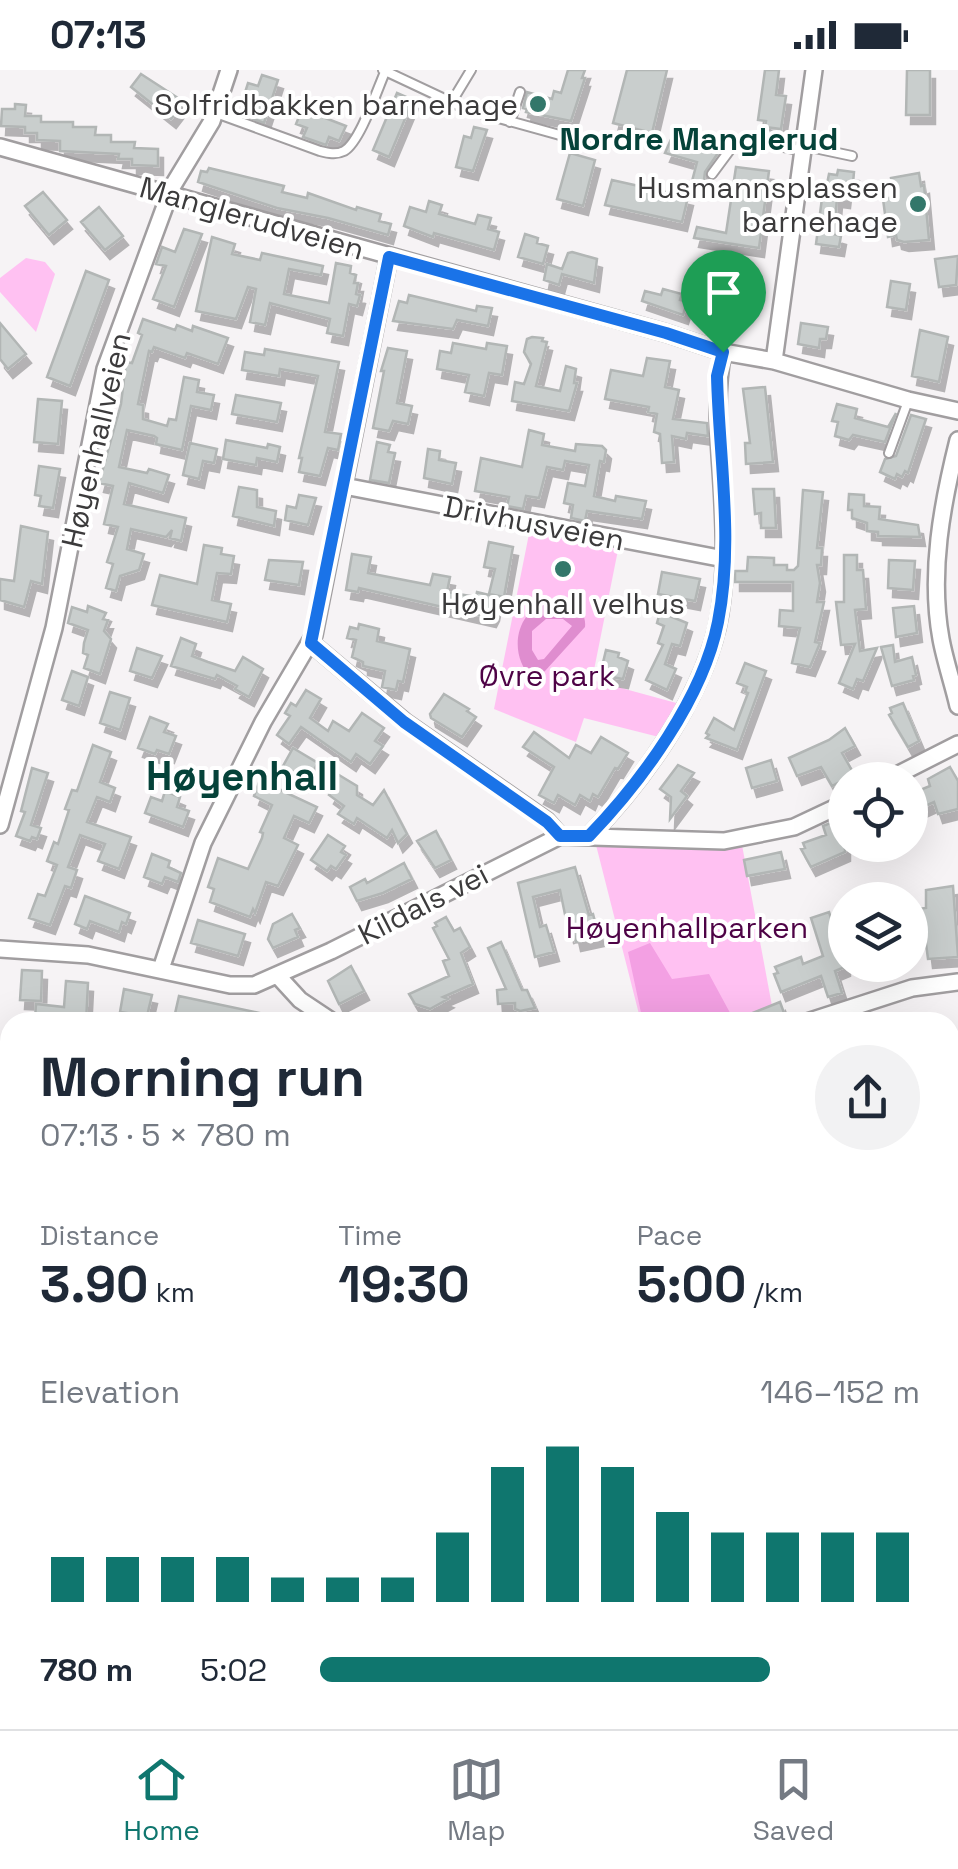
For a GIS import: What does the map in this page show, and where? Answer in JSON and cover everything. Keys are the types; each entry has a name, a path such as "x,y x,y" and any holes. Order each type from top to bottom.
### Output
{"street":[{"name":"Høyenhallveien","path":"0,825 54,628 105,369 170,195 216,113 229,70"},
{"path":"774,361 814,70"},
{"name":"Manglerudveien","path":"0,146 650,328 723,352 774,361 906,408 958,411"},
{"path":"161,969 181,902 209,831 262,722 311,643 389,257"},
{"path":"589,836 635,780 696,686 717,626 724,559 717,381 723,352"},
{"path":"958,440 942,507 937,567 940,636 958,706"},
{"name":"Drivhusveien","path":"344,486 724,559"},
{"path":"311,643 391,712 547,822 560,836"},
{"path":"922,762 958,744"},
{"name":"Kildals vei","path":"0,948 88,955 230,985 254,985 560,836 724,841 788,829 828,811"},
{"path":"278,976 300,1000 318,1012"},
{"path":"838,1012 912,988 958,982"}],"lane":[{"path":"451,103 472,70"},
{"path":"216,113 320,152 338,153 354,140 383,71 451,103 585,142"},
{"path":"510,122 520,92"},
{"path":"712,174 735,143 744,139 852,156"},
{"path":"889,453 906,408"}],"green space":[{"path":"26,258 45,262 55,274 36,332 0,292 0,278"},
{"name":"Øvre park","path":"530,529 619,545 592,680 680,704 659,737 584,718 576,742 494,709"},
{"name":"Høyenhallparken","path":"596,845 742,845 773,1012 638,1012"}],"shaded area":[{"path":"553,601 576,608 583,615 585,627 533,679 520,657 519,633 530,612","holes":["546,619 563,619 572,626 544,659 538,660 532,650 532,631"]},
{"path":"650,943 672,979 709,974 730,1012 641,1012 628,952"}],"building":[{"path":"568,70 585,70 571,121 526,112 523,108 527,92 552,99 554,91 561,93"},
{"path":"627,70 667,70 652,133 613,123"},
{"path":"765,70 779,70 776,95 786,96 781,129 765,127 766,121 758,120"},
{"path":"907,70 930,70 930,115 906,115"},
{"path":"141,74 178,98 175,102 181,106 171,119 131,87"},
{"path":"262,75 278,80 264,123 248,117 251,108 241,105 248,83 258,86"},
{"path":"397,93 413,100 389,157 373,150"},
{"path":"15,104 26,105 25,116 41,116 41,122 96,127 95,135 111,135 111,142 135,142 134,148 158,149 158,166 132,165 132,159 118,159 119,154 60,151 60,141 37,140 37,133 25,133 25,127 1,126 2,109 15,109"},
{"path":"302,109 346,126 339,141 329,137 326,145 303,137 307,128 296,124"},
{"path":"474,127 487,130 473,171 456,167 464,136 471,138"},
{"path":"676,128 722,140 705,172 703,188 691,185 697,162 665,153"},
{"path":"570,153 595,160 583,206 557,199"},
{"path":"736,167 769,171 759,248 694,238 697,227 726,233"},
{"path":"209,168 284,186 282,192 307,198 308,193 356,210 357,207 381,214 379,221 391,224 388,235 277,208 198,182 201,171 207,172"},
{"path":"838,170 854,172 853,183 847,182 845,199 837,198 834,234 841,236 839,247 816,244 824,183 827,184 829,174 837,175"},
{"path":"919,173 921,186 924,185 929,240 904,242 897,240 896,235 888,237 883,199 894,197 891,178"},
{"path":"612,180 688,197 682,222 605,205"},
{"path":"43,192 67,220 49,235 25,206"},
{"path":"429,201 442,205 439,214 475,224 478,215 491,218 488,229 499,232 494,250 434,233 433,237 404,226 410,207 426,212"},
{"path":"99,207 123,236 105,250 81,222"},
{"path":"184,229 202,234 174,307 153,299 166,266 156,264 162,247 175,252"},
{"path":"525,234 548,246 543,264 518,257"},
{"path":"212,237 235,244 232,254 260,260 262,253 323,266 321,275 289,269 284,294 329,303 336,263 351,266 350,273 356,275 354,283 358,283 356,294 360,295 357,306 349,304 343,336 327,333 330,319 270,303 265,325 250,322 256,289 248,287 236,319 196,311"},
{"path":"572,252 597,259 594,283 562,274 559,285 544,280 547,264 562,269"},
{"path":"958,256 956,285 939,287 935,259"},
{"path":"86,271 109,280 70,386 47,377"},
{"path":"891,281 910,284 906,310 887,307"},
{"path":"663,289 682,294 680,300 687,302 683,315 642,301 645,291 661,295"},
{"path":"409,295 476,311 477,306 492,308 488,326 457,320 453,329 393,321 399,301 407,303"},
{"path":"143,319 175,330 177,325 192,331 193,326 228,338 218,364 187,353 185,358 154,347 149,351 138,404 143,405 143,419 167,426 169,419 176,420 184,377 199,380 197,392 214,395 211,410 191,406 182,450 156,444 154,436 127,430 119,467 169,475 163,493 129,483 124,504 186,518 181,541 170,538 172,530 166,537 131,529 127,549 144,554 139,570 120,576 116,591 106,588 113,564 107,562 118,527 104,524 113,486 99,483 121,404 126,362 132,363"},
{"path":"0,323 26,354 8,369 0,359"},
{"path":"801,323 828,327 819,348 798,344"},
{"path":"920,330 948,337 939,382 912,376"},
{"path":"527,339 547,342 536,386 560,391 566,366 576,369 577,383 569,411 512,401 515,382 524,384 531,364 524,352"},
{"path":"453,343 486,349 487,343 507,346 502,375 489,373 484,396 465,392 469,375 437,369 440,351 451,353"},
{"path":"388,348 407,351 397,403 412,406 408,424 393,421 389,431 373,428"},
{"path":"265,349 339,362 325,432 341,434 338,450 328,448 320,476 299,472 318,376 280,369 279,376 242,370 245,352 264,355"},
{"path":"647,358 670,361 665,387 679,390 673,419 707,423 708,436 672,436 674,462 662,463 660,434 654,432 657,414 648,412 649,407 605,399 611,370 643,376"},
{"path":"765,387 773,462 746,464 745,443 750,443 743,389"},
{"path":"236,395 281,403 277,422 232,414"},
{"path":"38,399 62,401 58,444 34,442"},
{"path":"837,404 857,409 855,418 888,427 896,413 885,442 853,435 849,440 835,436 838,422 832,421"},
{"path":"911,415 926,419 908,473 905,471 902,477 897,474 895,479 880,472 885,459 896,456"},
{"path":"529,430 544,434 542,445 575,451 576,444 602,446 606,450 604,462 600,461 594,496 646,501 642,519 587,511 585,521 571,518 573,505 564,503 568,483 585,486 589,465 565,461 563,470 547,467 539,498 526,496 523,509 507,506 509,497 475,491 481,458 522,467"},
{"path":"226,440 280,447 277,462 257,458 256,465 223,459"},
{"path":"377,442 390,445 388,452 395,453 389,483 370,480"},
{"path":"190,443 217,449 214,463 203,461 199,479 183,475"},
{"path":"428,449 440,451 439,460 456,463 452,484 424,478"},
{"path":"39,466 60,469 53,508 39,506 41,496 35,495"},
{"path":"239,487 257,490 257,507 276,511 274,526 233,516"},
{"path":"753,489 774,489 776,528 761,528 761,513 755,514"},
{"path":"803,490 823,492 817,602 824,602 815,642 820,643 810,667 792,663 800,628 779,626 780,610 793,611 793,582 735,582 735,571 747,571 748,557 774,558 774,565 787,565 787,570 798,566"},
{"path":"849,494 864,495 864,506 880,507 879,519 918,525 920,537 878,536 878,532 867,531 867,523 852,518 852,510 848,510"},
{"path":"299,495 316,498 308,525 285,520 287,506 296,508"},
{"path":"21,526 48,532 42,584 31,581 24,607 0,600 0,579 14,581"},
{"path":"489,542 513,547 504,597 489,594 495,569 484,567"},
{"path":"204,545 222,548 221,554 234,556 231,574 217,573 212,600 231,604 227,622 152,605 160,575 197,584"},
{"path":"352,554 371,557 368,573 430,585 433,574 450,577 447,592 497,597 494,612 491,618 359,588 358,592 346,590"},
{"path":"844,555 857,555 857,570 863,570 866,609 855,610 860,651 877,648 863,681 857,679 853,689 839,683 855,644 841,645 836,602 844,602"},
{"path":"269,560 303,562 299,585 265,580"},
{"path":"889,560 915,561 913,590 888,588"},
{"path":"662,572 700,579 695,601 658,594"},
{"path":"88,606 106,613 103,619 108,620 104,631 111,639 100,674 84,668 88,630 68,623 72,607 87,612"},
{"path":"914,606 917,633 896,637 893,608"},
{"path":"660,612 687,623 680,646 672,644 665,664 676,669 667,690 646,680 663,645 658,643 664,626 657,623"},
{"path":"359,624 379,629 377,641 410,649 403,682 398,681 396,690 382,687 385,671 363,666 363,662 352,657 356,640 347,638 350,627 358,629"},
{"path":"181,638 196,644 192,656 235,671 243,657 263,669 249,697 217,675 215,679 171,666"},
{"path":"893,645 895,662 912,657 916,675 914,680 892,686 881,647"},
{"path":"137,648 162,656 152,678 130,671"},
{"path":"606,650 619,653 618,657 628,661 623,679 600,675"},
{"path":"745,663 766,671 737,750 706,738 706,733 714,718 734,730 748,693 747,687 737,683"},
{"path":"72,671 88,677 79,706 62,700"},
{"path":"306,690 321,699 310,718 328,731 333,721 349,731 362,713 384,728 375,741 383,746 370,764 356,754 351,762 301,727 289,744 277,735 290,716 285,713 291,703 296,706"},
{"path":"110,692 130,698 120,730 100,723"},
{"path":"444,694 476,717 462,737 431,718"},
{"path":"903,703 919,741 908,747 889,715 890,708"},
{"path":"150,717 168,724 164,732 176,736 169,754 138,748"},
{"path":"845,728 855,746 842,753 847,762 828,762 828,779 821,767 797,776 789,758 829,740"},
{"path":"534,732 569,758 576,745 591,753 601,737 628,753 598,797 593,794 590,801 580,795 575,805 558,795 554,803 539,795 554,767 523,747"},
{"path":"93,745 111,752 100,782 115,788 110,802 97,797 87,822 131,837 119,869 98,861 105,844 80,835 68,867 77,870 71,888 65,886 50,925 29,918 38,894 45,896 57,865 47,861 54,842 58,844 69,810 65,809 72,790 77,791"},
{"path":"293,748 318,763 308,780 283,766"},
{"path":"771,760 777,781 752,788 746,768"},
{"path":"678,765 694,773 681,791 687,796 670,819 671,797 660,789"},
{"path":"950,767 958,781 958,809 938,814 934,802 928,805 928,779"},
{"path":"32,768 48,773 31,825 41,828 37,839 32,837 30,841 16,836 25,812 21,811"},
{"path":"334,772 357,786 357,795 373,805 384,790 407,834 398,843 392,830 387,838 357,818 354,824 338,814 344,806 329,795 335,785"},
{"path":"262,774 278,782 276,788 317,807 309,823 294,816 284,838 298,845 278,886 266,882 250,917 210,902 214,889 208,887 218,858 248,869 272,805 254,796"},
{"path":"165,791 180,797 177,807 189,811 183,827 145,813 151,797 162,801"},
{"path":"828,824 828,860 811,867 801,849 805,848 803,843 826,835 823,826"},
{"path":"436,831 451,860 435,868 417,841"},
{"path":"328,835 345,846 341,852 346,855 336,869 331,866 327,871 311,860"},
{"path":"781,852 785,869 747,876 744,860"},
{"path":"152,854 170,861 168,867 181,873 178,882 165,877 162,884 144,877"},
{"path":"404,863 412,879 357,901 350,887 365,879 367,883"},
{"path":"575,867 599,937 576,942 574,933 569,934 560,890 533,897 540,927 546,925 554,952 535,957 518,883"},
{"path":"953,886 958,957 928,959 928,890"},
{"path":"85,896 130,913 126,924 122,922 119,932 90,921 87,929 75,924"},
{"path":"828,912 828,982 838,982 842,993 828,997 821,976 781,992 775,967 801,957 803,964 823,956 811,918"},
{"path":"292,914 300,928 295,930 298,937 273,948 268,939 273,924"},
{"path":"446,917 454,931 460,928 470,947 461,953 473,984 443,997 448,999 430,1009 415,1004 409,994 449,976 443,961 449,959 433,928"},
{"path":"198,920 245,934 238,956 191,943"},
{"path":"501,942 522,990 527,990 535,1008 520,1011 515,1009 515,1003 498,1004 497,990 506,989 488,948"},
{"path":"351,966 364,991 339,1004 328,981"},
{"path":"22,970 42,971 41,1001 20,1000"},
{"path":"66,981 88,983 87,1012 35,1012 36,1004 64,1007"},
{"path":"124,989 152,995 148,1012 120,1012"},
{"path":"179,996 254,1012 175,1012"},
{"path":"780,1002 784,1012 755,1012"}],"place":[{"name":"Solfridbakken barnehage","path":"538,104"},
{"name":"Husmannsplassen barnehage","path":"918,204"},
{"name":"Høyenhall velhus","path":"563,569"}],"district":[{"name":"Nordre Manglerud","path":"699,139"},
{"name":"Høyenhall","path":"242,776"}],"route":[{"path":"389,257 723,352 717,381 724,559 719,616 708,660 666,737 611,812 589,836 560,836 547,822 404,722 311,643 389,257"}]}
